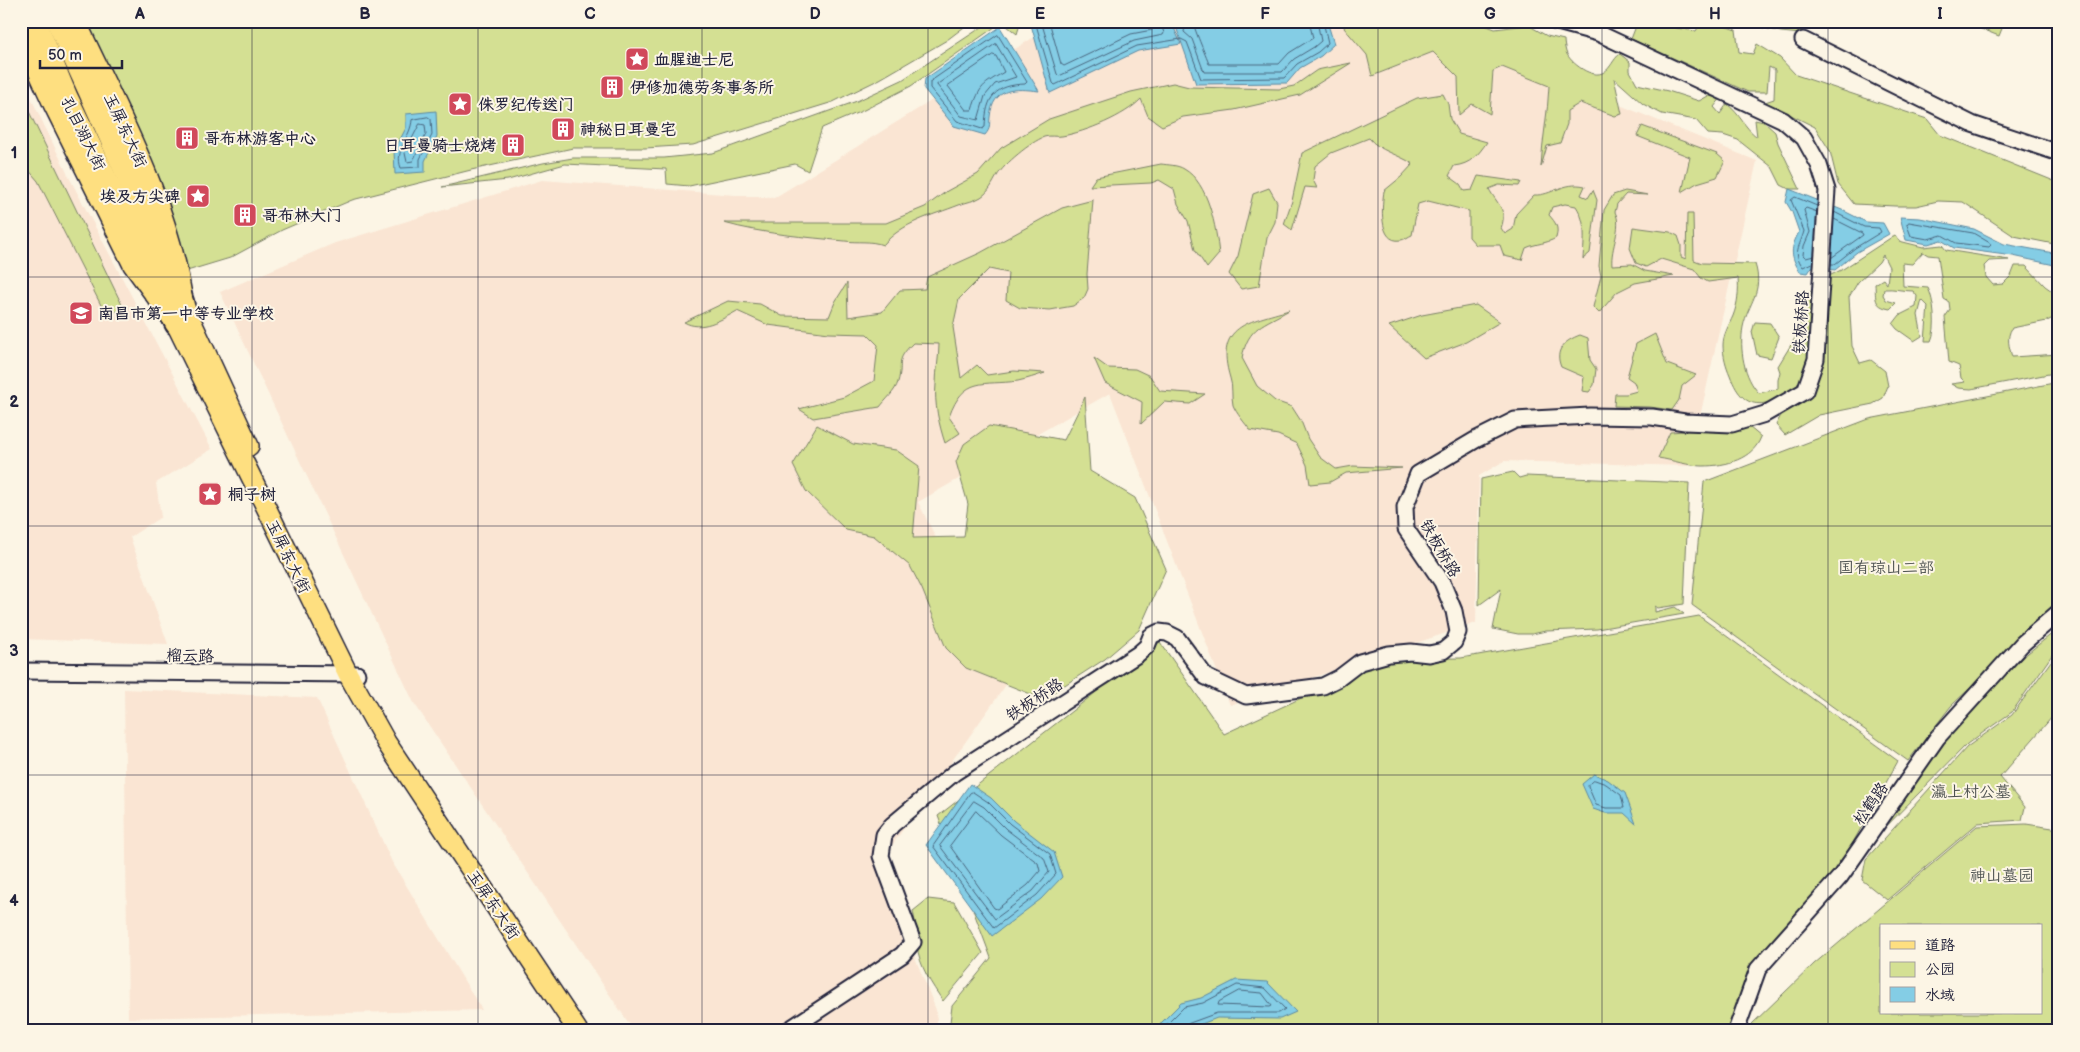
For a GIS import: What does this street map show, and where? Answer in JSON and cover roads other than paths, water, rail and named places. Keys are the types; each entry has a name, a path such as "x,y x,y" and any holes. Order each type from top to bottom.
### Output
{"highway":[{"name":"孔目湖大街","path":"35,21 67,97 174,293"},
{"name":"孔目湖大街","path":"57,21 174,293 176,324"}],"main road":[{"name":"玉屏东大街","path":"76,21 148,176 168,230 181,283 174,293 279,510 351,671 590,1031"},
{"name":"玉屏东大街","path":"21,34 53,104 134,265 176,324 386,742 578,1031"}],"street":[{"name":"铁板桥路","path":"788,1031 902,955 913,942 881,856 884,834 892,825 954,772 1138,654 1147,646 1151,636 1159,632 1167,633 1177,638 1206,677 1246,696 1323,686 1339,678 1360,662 1389,654 1411,652 1429,654 1443,651 1454,642 1458,632 1454,610 1442,582 1406,529 1405,507 1418,474 1477,439 1515,420 1590,416 1732,424 1765,414 1805,391 1816,359 1827,190 1819,165 1804,138 1784,120 1598,33 1554,21"},
{"path":"1803,40 1972,124 2059,153"},
{"name":"松鹤路","path":"1736,1031 1758,970 1840,877 1937,738 2022,644 2059,612"},
{"name":"榴云路","path":"21,664 351,671"},
{"name":"榴云路","path":"21,671 351,671"}],"water":[{"path":"1030,21 1171,21 1181,44 1138,51 1050,93"},
{"path":"1174,21 1327,21 1334,44 1321,56 1300,68 1287,83 1196,84"},
{"path":"1000,27 1039,91 1014,90 1000,95 992,107 989,129 985,135 954,126 924,89 925,79"},
{"path":"436,111 437,136 425,161 425,172 395,174 394,151 406,128 406,114"},
{"path":"1789,189 1842,210 1866,222 1883,223 1889,234 1857,252 1835,270 1812,267 1808,273 1800,272 1792,252 1799,232 1792,212 1786,202"},
{"path":"1900,217 1920,218 1974,229 2004,244 2059,254 2059,266 2013,256 1954,248 1941,240 1928,244 1906,240"},
{"path":"1594,774 1608,780 1625,793 1636,824 1624,813 1605,813 1593,809 1582,784"},
{"path":"970,784 991,798 1014,821 1054,852 1062,877 1041,899 992,936 926,845"},
{"path":"1236,980 1267,982 1296,1012 1280,1019 1217,1018 1183,1031 1159,1031 1161,1023 1181,1003 1201,998"}],"place":[{"name":"血腥迪士尼","path":"637,59"},
{"name":"伊修加德劳务事务所","path":"612,87"},
{"name":"侏罗纪传送门","path":"460,104"},
{"name":"神秘日耳曼宅","path":"563,129"},
{"name":"哥布林游客中心","path":"187,138"},
{"name":"日耳曼骑士烧烤","path":"513,145"},
{"name":"埃及方尖碑","path":"198,196"},
{"name":"哥布林大门","path":"245,215"},
{"name":"南昌市第一中等专业学校","path":"81,313"},
{"name":"桐子树","path":"210,494"}],"park label":[{"name":"国有琼山二部","path":"1886,567"},
{"name":"瀛上村公墓","path":"1971,791"},
{"name":"神山墓园","path":"2002,875"}]}
